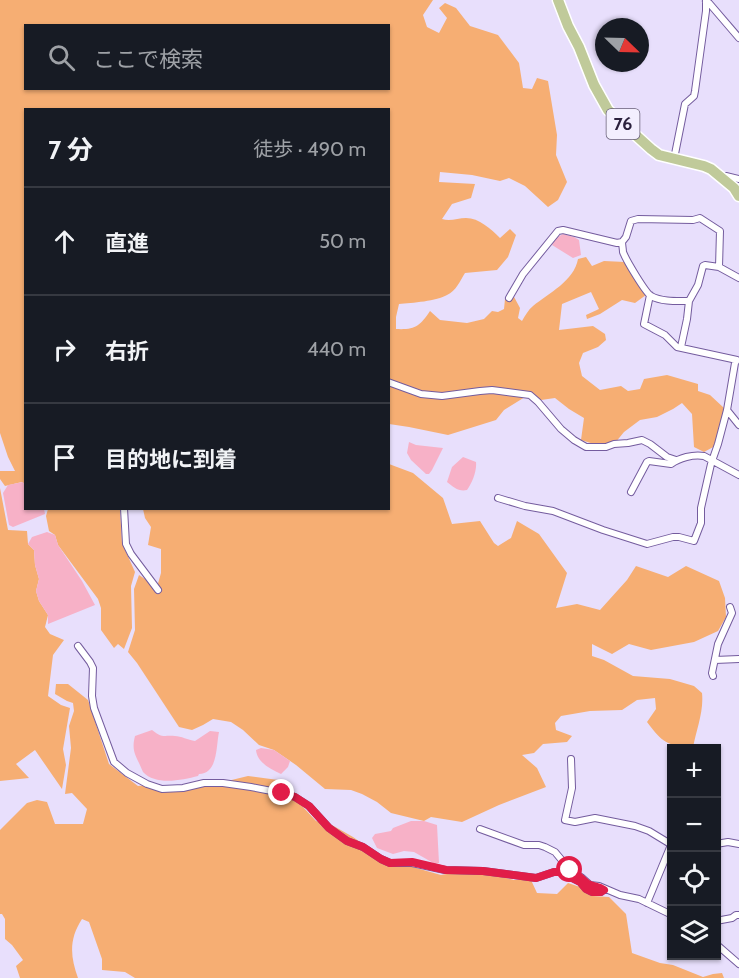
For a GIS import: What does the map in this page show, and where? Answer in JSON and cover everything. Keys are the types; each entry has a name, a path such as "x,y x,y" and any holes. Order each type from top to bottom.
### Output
{"main road":[{"name":"76","path":"558,0 594,86 608,110 660,156 704,166 734,188 739,196"}],"street":[{"path":"674,159 685,104 694,96 706,1"},
{"path":"706,1 739,38"},
{"path":"721,177 739,179"},
{"path":"509,298 523,274 558,231 570,231 617,243 622,242 626,237 631,221 634,219 693,220 700,218 720,231 719,267"},
{"path":"622,242 627,259 650,296 667,301 689,301"},
{"path":"681,347 689,301 698,285 703,266 719,267 739,278"},
{"path":"498,498 525,507 553,510 603,530 647,544 673,537 694,541 701,523 701,508 712,460 727,411 735,363 738,359 677,347 666,335 644,324 650,296"},
{"path":"390,383 421,394 442,396 492,390 530,395 561,429 586,447 606,447 642,440 667,457 676,460"},
{"path":"727,411 739,425"},
{"path":"631,492 647,462 670,464 676,460 698,455 739,474"},
{"path":"124,510 126,543 131,554 158,590"},
{"path":"713,676 717,644 732,613 730,607"},
{"path":"78,646 93,668 94,708 114,762 127,773 147,784 162,789 183,788 204,783 223,783 295,797 309,806 329,828 347,841 363,847 390,863 412,862 446,870 483,871 536,878 560,872 580,882 592,892 604,890"},
{"path":"715,660 739,659"},
{"path":"571,759 572,788 565,820 575,822 596,818 635,826 649,831 667,842"},
{"path":"480,829 524,844 545,847 555,852 570,870 590,885 639,899 667,913"},
{"path":"721,843 739,844"},
{"path":"647,903 668,852"},
{"path":"721,920 739,915"},
{"path":"721,948 739,964"}],"shaded area":[{"path":"0,0 433,0 423,15 427,27 439,33 447,18 439,8 445,3 456,8 470,26 498,35 519,63 523,88 532,89 537,78 548,81 557,135 556,155 567,182 558,200 548,207 525,186 509,178 500,181 440,172 439,182 475,184 471,198 452,204 442,219 471,218 485,225 500,238 510,229 516,235 508,257 497,270 465,273 458,286 443,297 399,304 396,329 416,326 430,311 440,320 467,323 484,319 492,311 498,312 504,309 505,299 513,295 520,308 518,318 522,321 531,308 572,274 578,259 586,257 592,266 604,261 625,262 646,295 635,303 622,300 600,314 587,319 586,315 599,309 591,292 562,304 559,330 593,326 605,334 606,340 598,347 583,353 579,363 582,376 600,390 621,386 628,391 640,389 644,379 667,375 698,384 698,391 710,395 724,408 717,445 704,452 694,447 692,414 682,403 657,417 640,420 624,432 615,443 597,445 581,440 584,418 555,398 541,400 525,397 504,410 496,420 448,435 390,424 390,108 24,108 24,484 22,482 5,486 0,479 0,471 15,471 0,433"},
{"path":"563,234 579,240 581,255 573,258 552,245 556,238"},
{"path":"409,442 443,448 429,474 426,474 411,460 407,453"},
{"path":"463,457 476,462 476,469 467,490 456,489 447,482 452,467"},
{"path":"390,464 413,473 443,498 452,524 480,521 498,546 511,538 517,521 539,534 567,573 556,608 577,604 600,610 627,580 636,566 668,577 686,566 719,581 725,598 726,617 718,631 694,642 651,650 629,644 612,654 592,644 592,656 633,676 670,679 694,686 702,693 702,700 694,744 666,742 647,722 656,709 655,698 637,700 622,710 590,711 561,716 555,723 556,730 572,736 567,742 543,744 534,753 522,755 537,768 546,787 462,822 431,817 424,821 391,813 377,802 351,790 325,789 296,765 274,750 259,745 231,722 213,719 192,730 179,727 128,652 135,630 134,589 139,575 157,587 161,573 161,549 148,545 151,527 143,510 390,510"},
{"path":"23,482 24,510 44,510 45,514 13,527 9,525 3,493 8,485"},
{"path":"0,488 8,530 27,531 28,544 34,550 39,579 36,591 48,615 45,627 50,634 64,640 53,655 48,696 70,708 63,749 66,765 62,789 35,750 16,764 29,778 0,781"},
{"path":"48,510 120,510 122,543 135,572 131,586 132,628 124,649 118,644 114,648 101,630 101,608 98,599 58,545 55,535 49,531 46,516"},
{"path":"47,532 55,535 58,545 95,605 48,624 48,615 36,591 39,579 34,550 28,544 32,537"},
{"path":"56,684 68,684 88,700 109,764 138,786 168,788 187,784 207,786 248,776 278,780 316,821 332,825 353,837 366,846 374,858 389,866 409,866 441,875 473,869 514,880 531,880 537,893 557,894 568,883 583,888 593,896 609,897 626,914 632,953 703,977 722,973 724,978 135,978 125,972 102,970 102,959 89,922 82,919 72,948 78,978 20,978 16,966 23,960 5,939 5,919 0,914 0,830 27,803 37,800 47,802 55,824 83,824 87,809 72,793 65,794 71,748 69,726 74,711 73,703 55,694"},
{"path":"152,730 161,736 177,736 195,741 210,731 219,732 210,769 198,776 169,781 148,776 143,772 137,759 134,744 135,736"},
{"path":"261,748 274,750 290,761 288,767 281,774 261,762 256,750"},
{"path":"411,821 424,821 437,825 439,863 435,864 414,852 404,851 393,854 377,848 372,838 375,834 391,831"}],"route":[{"path":"282,793 295,797 309,806 329,828 347,841 363,847 390,863 412,862 446,870 483,871 536,878 560,872 580,882 592,892 604,890 599,886 590,885 570,870"}]}
